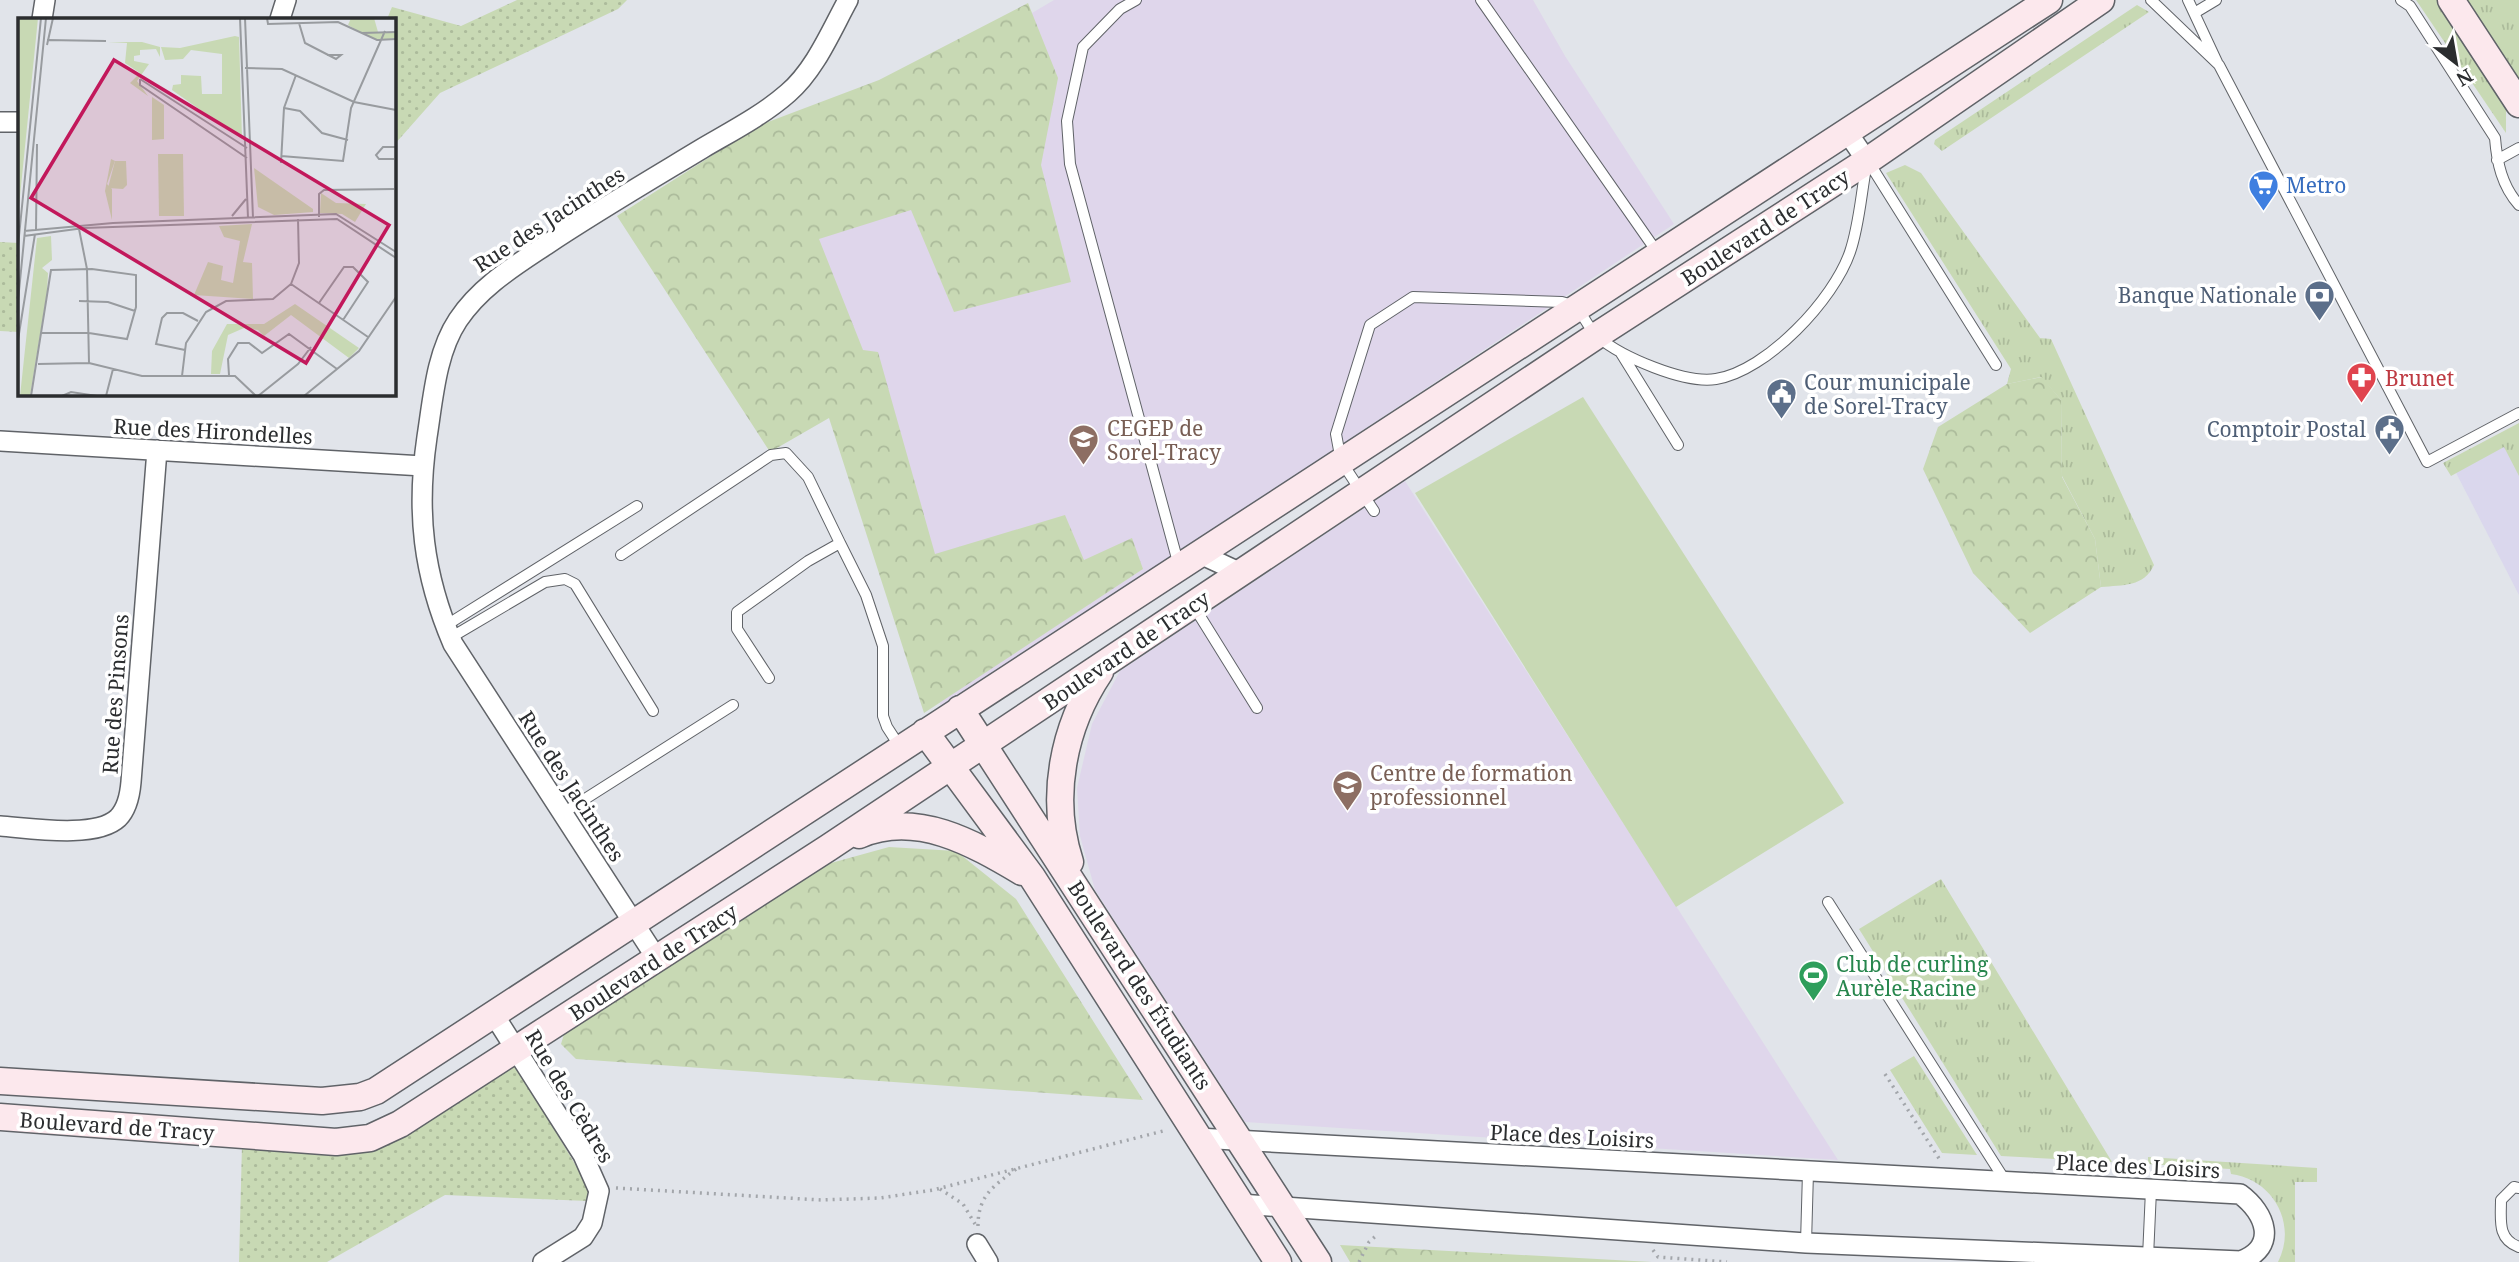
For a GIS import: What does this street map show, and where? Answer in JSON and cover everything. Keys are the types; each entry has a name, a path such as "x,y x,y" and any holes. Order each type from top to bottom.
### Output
{"street":[{"path":"42,18 45,0"},
{"path":"279,18 286,0"},
{"name":"Rue des Jacinthes","path":"657,959 447,632 434,599 422,522 423,466 434,390 444,351 457,321 480,292 590,216 757,116 789,92 809,68 848,0"},
{"name":"Boulevard de Tracy","path":"0,1117 314,1141 354,1141 370,1138 400,1124 828,848 1241,573 1369,502 1596,336 1867,160 1888,125 2049,0"},
{"name":"Boulevard de Tracy","path":"0,1081 342,1100 360,1097 396,1080 632,922 1847,132 1888,125 2101,0"},
{"path":"2451,0 2519,104"},
{"path":"0,122 18,122"},
{"name":"Boulevard de Tracy","path":"1847,132 1867,160"},
{"name":"Boulevard de Tracy","path":"1658,254 1662,293"},
{"name":"Rue des Hirondelles","path":"0,441 423,466"},
{"name":"Rue des Pinsons","path":"0,826 71,831 106,825 119,817 130,796 157,450"},
{"name":"Boulevard de Tracy","path":"1189,561 1241,573"},
{"path":"1080,890 1061,826 1061,774 1082,702 1106,664"},
{"name":"Boulevard des Étudiants","path":"960,709 1080,890 1318,1262"},
{"name":"Boulevard des Étudiants","path":"926,732 1032,877 1278,1262"},
{"path":"828,848 869,830 901,825 922,827 975,845 1032,877"},
{"name":"Rue des Cèdres","path":"494,1015 583,1155 599,1191 592,1223 583,1237 543,1262"},
{"path":"66,1121 68,1085"},
{"name":"Place des Loisirs","path":"1197,1138 2240,1194 2253,1203 2265,1227 2261,1248 2252,1257 2241,1261 1806,1243 1240,1204"},
{"path":"977,1244 988,1262"}],"lane":[{"path":"1136,0 1121,9 1083,47 1067,121 1070,164 1189,561"},
{"path":"1481,0 1658,254"},
{"path":"2151,0 2218,65"},
{"path":"2188,0 2196,12 2218,65 2427,462 2519,413"},
{"path":"2196,12 2216,0"},
{"path":"2401,0 2410,6 2495,138 2497,160 2506,188 2519,205"},
{"path":"2497,160 2519,148"},
{"path":"1369,502 1341,461 1336,435 1370,326 1381,318 1413,297 1562,302 1576,306 1596,336 1619,350 1667,373 1715,379 1763,359 1816,311 1850,252 1867,160"},
{"path":"1867,160 1996,365"},
{"path":"1619,350 1678,444"},
{"path":"621,555 771,455 786,453 808,477 866,596 883,646 883,716 901,748"},
{"path":"447,632 637,506"},
{"path":"769,678 737,629 737,612 808,561 840,543"},
{"path":"447,632 545,582 565,579 575,584 653,711"},
{"path":"1193,605 1256,708"},
{"path":"563,813 733,705"},
{"path":"1828,902 2006,1182"},
{"path":"1806,1243 1808,1172"},
{"path":"2519,1188 2514,1187 2501,1200 2501,1233 2508,1242 2519,1247"},
{"path":"2148,1257 2151,1190"}],"path":[{"path":"1885,1074 1952,1179"},
{"path":"614,1188 821,1200 880,1198 939,1189 1172,1129"},
{"path":"939,1189 963,1204 978,1229 978,1208 992,1187 1018,1168"}],"shaded area":[{"name":"CEGEP de Sorel-Tracy","path":"1054,0 1533,0 1565,56 1674,224 942,709 761,174"},
{"path":"2519,429 2519,595 2452,465"},
{"name":"Centre de formation professionnel","path":"1405,481 1838,1160 1245,1122 1095,890 1080,836 1077,788 1092,724 1120,671"}],"green space":[{"path":"517,0 627,0 618,9 440,93 396,143 396,18 387,18 392,7 461,26"},
{"path":"2416,0 2437,0 2506,109 2506,133"},
{"path":"2465,0 2519,0 2519,87"},
{"path":"1028,3 1058,78 1041,165 1071,282 954,312 911,210 819,239 863,350 878,352 935,554 1065,515 1084,560 1132,538 1143,569 924,713 829,418 770,452 617,216 760,125 879,80"},
{"path":"2137,5 2149,12 1942,151 1934,144 1935,140"},
{"path":"1905,165 1921,173 2040,338 2051,339 2154,565 2139,581 2101,587 2095,539 2062,476 2061,400 2041,377 2007,384 2011,369 1886,173"},
{"path":"0,242 18,243 18,332 0,331"},
{"path":"2042,377 2061,400 2062,477 2095,539 2101,587 2030,633 1973,573 1923,469 1938,427 2007,384"},
{"path":"1583,397 1844,803 1676,907 1415,493"},
{"path":"2519,423 2519,476 2504,447 2451,476 2443,463"},
{"path":"889,847 956,851 1016,899 1143,1100 576,1059 561,1044 565,1031 813,868"},
{"path":"1941,879 2112,1162 2001,1156 1859,929"},
{"path":"1914,1056 1977,1155 1942,1153 1890,1070"},
{"path":"513,1060 588,1186 588,1201 445,1195 327,1262 239,1262 242,1145 345,1149"},
{"path":"2148,1157 2317,1168 2317,1182 2295,1182 2295,1262 2278,1262 2285,1232 2283,1218 2269,1194 2258,1184 2231,1174 2230,1169 2148,1164"},
{"path":"1340,1245 1652,1262 1350,1262"}],"place":[{"name":"Metro","path":"2263,212"},
{"name":"Banque Nationale","path":"2320,322"},
{"name":"Brunet","path":"2362,405"},
{"name":"Cour municipale de Sorel-Tracy","path":"1781,421"},
{"name":"Comptoir Postal","path":"2389,456"},
{"name":"CEGEP de Sorel-Tracy","path":"1084,467"},
{"name":"Centre de formation professionnel","path":"1347,812"},
{"name":"Club de curling Aurèle-Racine","path":"1813,1003"}]}
